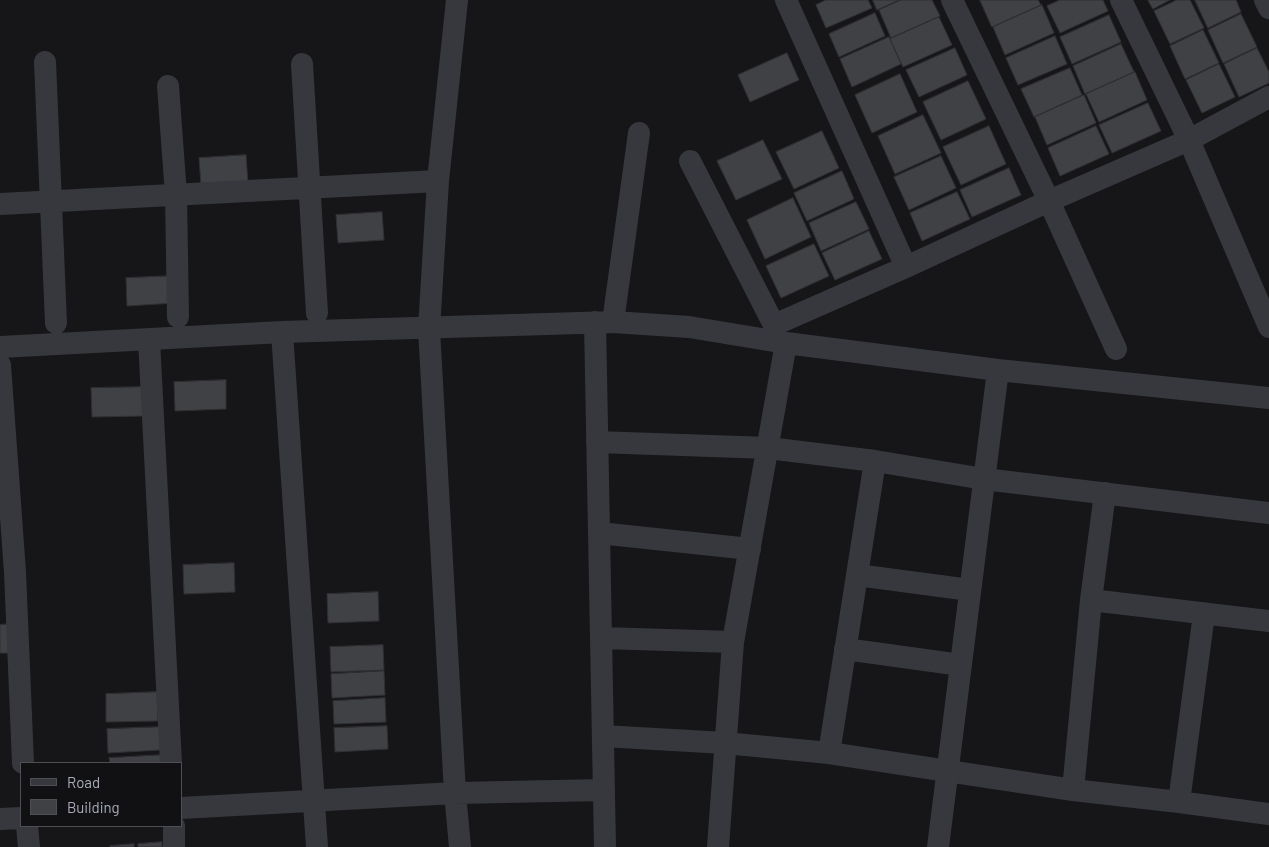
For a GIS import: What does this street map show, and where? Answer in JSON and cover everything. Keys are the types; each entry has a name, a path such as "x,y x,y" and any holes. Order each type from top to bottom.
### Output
{"street":[{"path":"457,0 438,181 429,329 454,793 460,847"},
{"path":"786,0 906,267"},
{"path":"952,0 1049,201 1116,349"},
{"path":"1121,0 1189,140 1269,327"},
{"path":"1265,0 1269,8"},
{"path":"45,62 56,323"},
{"path":"302,64 317,313"},
{"path":"168,86 176,195 178,317"},
{"path":"690,161 774,325 1189,140 1269,97"},
{"path":"605,847 597,442 604,322 639,133"},
{"path":"0,204 438,181"},
{"path":"0,348 282,332 429,329 604,322 689,327 786,343 998,370 1269,398"},
{"path":"282,332 317,847"},
{"path":"149,340 171,762"},
{"path":"718,847 733,642 786,343"},
{"path":"0,365 15,572 23,762"},
{"path":"938,847 998,370"},
{"path":"597,442 768,448 875,461 984,479 1269,513"},
{"path":"829,753 875,461"},
{"path":"1073,790 1091,600 1105,492"},
{"path":"599,533 750,549"},
{"path":"857,575 970,590"},
{"path":"1091,600 1269,621"},
{"path":"1179,802 1204,614"},
{"path":"601,638 733,642"},
{"path":"845,649 961,665"},
{"path":"603,736 829,753 1073,790 1269,814"},
{"path":"182,808 454,793 604,790"},
{"path":"0,819 20,818"},
{"path":"26,827 29,847"},
{"path":"174,827 174,847"}],"building":[{"path":"826,0 868,0 872,8 826,28 816,5"},
{"path":"873,0 899,0 877,10"},
{"path":"901,0 932,0 940,16 891,38 879,10"},
{"path":"980,0 1038,0 1041,5 992,27"},
{"path":"1060,0 1103,0 1108,11 1060,33 1047,6"},
{"path":"1148,0 1170,0 1153,9"},
{"path":"1177,0 1190,0 1204,28 1170,44 1154,11"},
{"path":"1195,0 1236,0 1241,12 1208,28"},
{"path":"1042,5 1054,33 1005,55 993,27"},
{"path":"875,13 885,36 839,57 829,34"},
{"path":"1241,14 1257,47 1223,63 1208,30"},
{"path":"1109,15 1121,42 1072,64 1060,37"},
{"path":"939,17 952,45 903,67 890,39"},
{"path":"1203,30 1219,63 1185,79 1170,46"},
{"path":"1055,36 1067,64 1018,85 1006,58"},
{"path":"889,37 901,64 852,87 840,59"},
{"path":"1121,44 1134,72 1085,94 1073,66"},
{"path":"955,48 967,75 919,97 906,70"},
{"path":"1257,48 1269,72 1269,83 1239,97 1224,64"},
{"path":"787,53 799,80 750,102 738,75"},
{"path":"1219,64 1235,97 1202,113 1186,80"},
{"path":"1070,68 1082,95 1034,117 1021,89"},
{"path":"1135,72 1147,100 1099,122 1086,94"},
{"path":"900,74 917,112 872,133 855,95"},
{"path":"968,81 986,119 941,140 923,102"},
{"path":"1084,95 1096,123 1047,145 1035,117"},
{"path":"1148,103 1161,131 1112,153 1099,125"},
{"path":"923,115 941,153 895,174 878,136"},
{"path":"989,126 1006,164 961,185 943,147"},
{"path":"1096,126 1109,154 1060,176 1048,148"},
{"path":"822,131 839,168 794,189 776,152"},
{"path":"763,140 782,179 736,200 717,161"},
{"path":"246,155 248,183 201,185 199,158"},
{"path":"941,156 956,188 909,210 894,177"},
{"path":"1009,168 1021,195 972,217 960,190"},
{"path":"842,171 854,199 807,221 794,193"},
{"path":"957,192 970,219 922,241 910,213"},
{"path":"793,198 811,237 765,259 747,220"},
{"path":"856,202 869,229 821,251 809,223"},
{"path":"382,212 384,240 338,243 336,215"},
{"path":"869,231 882,259 835,280 822,253"},
{"path":"814,244 829,276 781,298 766,266"},
{"path":"172,276 174,303 127,306 126,278"},
{"path":"226,380 226,409 175,411 174,382"},
{"path":"142,387 143,416 92,417 91,388"},
{"path":"234,563 235,592 184,594 183,565"},
{"path":"378,592 379,621 328,623 327,594"},
{"path":"10,624 11,653 0,653 0,625"},
{"path":"383,645 384,670 331,672 330,647"},
{"path":"384,671 385,695 332,698 331,674"},
{"path":"157,692 158,721 106,722 106,694"},
{"path":"385,698 386,722 334,724 333,701"},
{"path":"387,726 388,749 335,752 334,728"},
{"path":"160,727 161,750 108,753 107,729"},
{"path":"162,755 162,762 110,762 109,758"},
{"path":"162,842 162,847 138,847 138,844"},
{"path":"134,844 134,847 110,847 110,846"}]}
